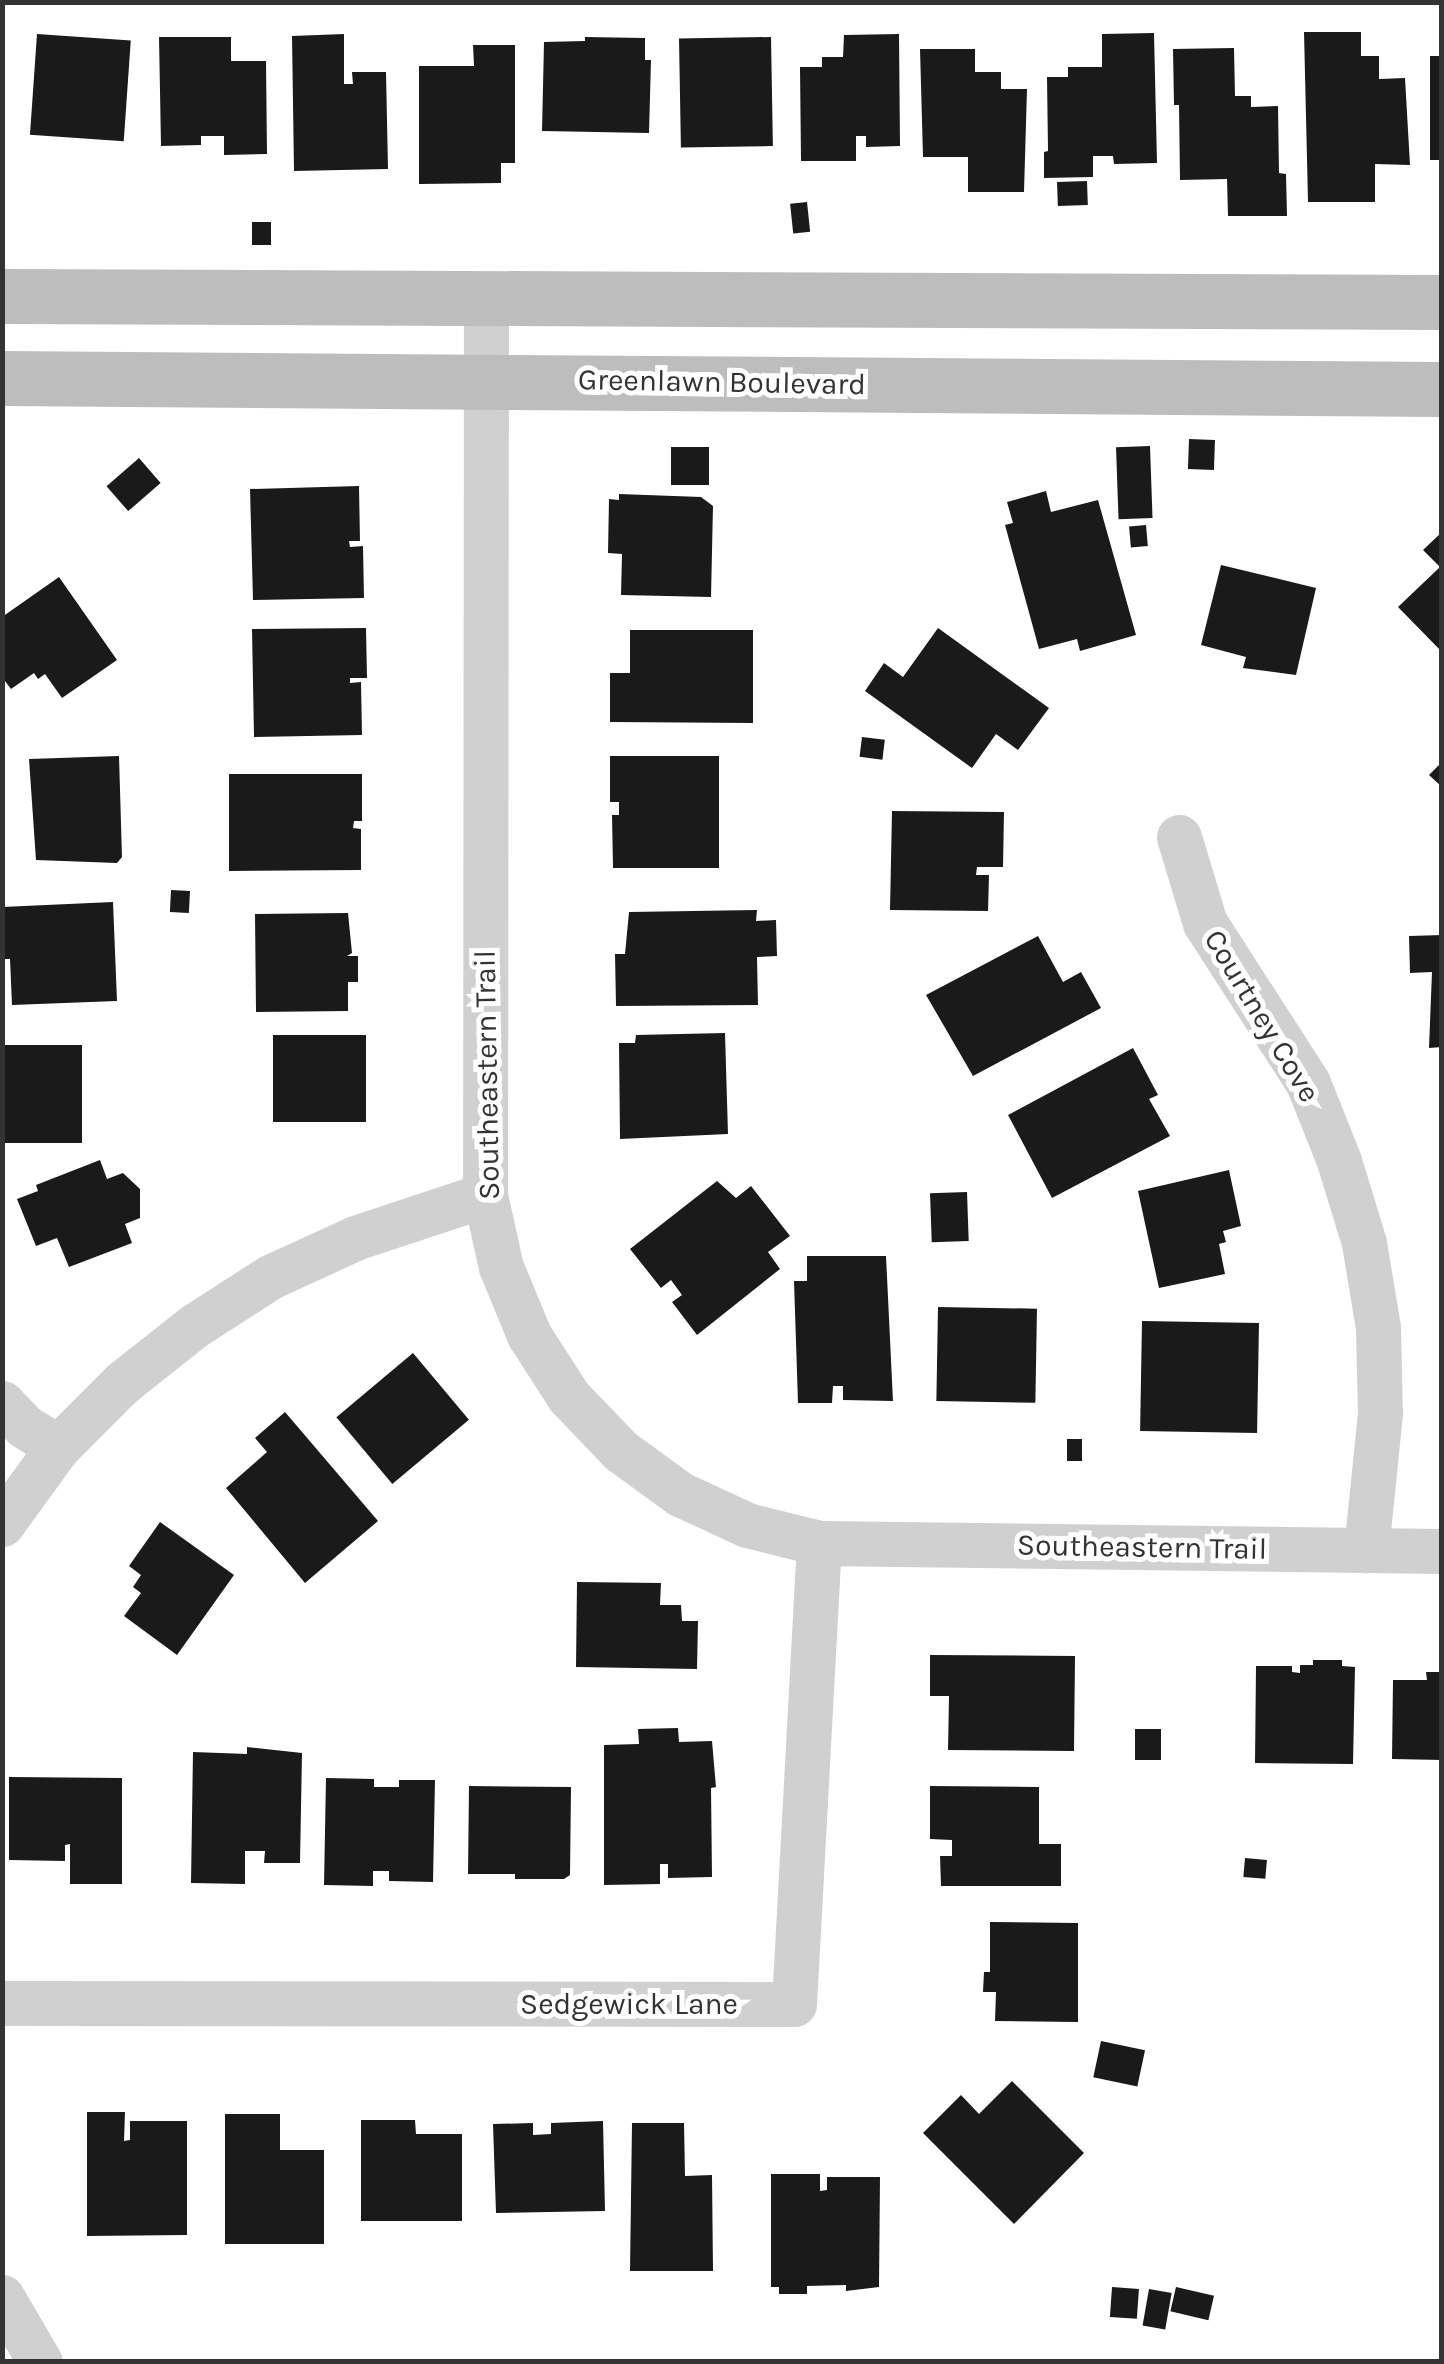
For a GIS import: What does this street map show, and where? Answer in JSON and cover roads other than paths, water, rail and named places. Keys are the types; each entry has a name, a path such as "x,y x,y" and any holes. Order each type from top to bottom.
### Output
{"main road":[{"path":"2,296 486,295 1442,302"},
{"name":"Greenlawn Boulevard","path":"2,378 1442,388"}],"street":[{"name":"Southeastern Trail","path":"486,295 485,1195 501,1267 529,1335 569,1397 621,1450 680,1494 747,1525 819,1544 1442,1551"},
{"name":"Courtney Cove","path":"1179,837 1205,923 1308,1083 1339,1161 1364,1243 1378,1328 1380,1412 1366,1550"},
{"path":"2,1524 58,1447 122,1382 194,1326 270,1277 355,1238 485,1195"},
{"path":"2,1403 24,1426 58,1447"},
{"name":"Sedgewick Lane","path":"2,2003 794,2004 819,1544"},
{"path":"2,2297 40,2362"}]}
